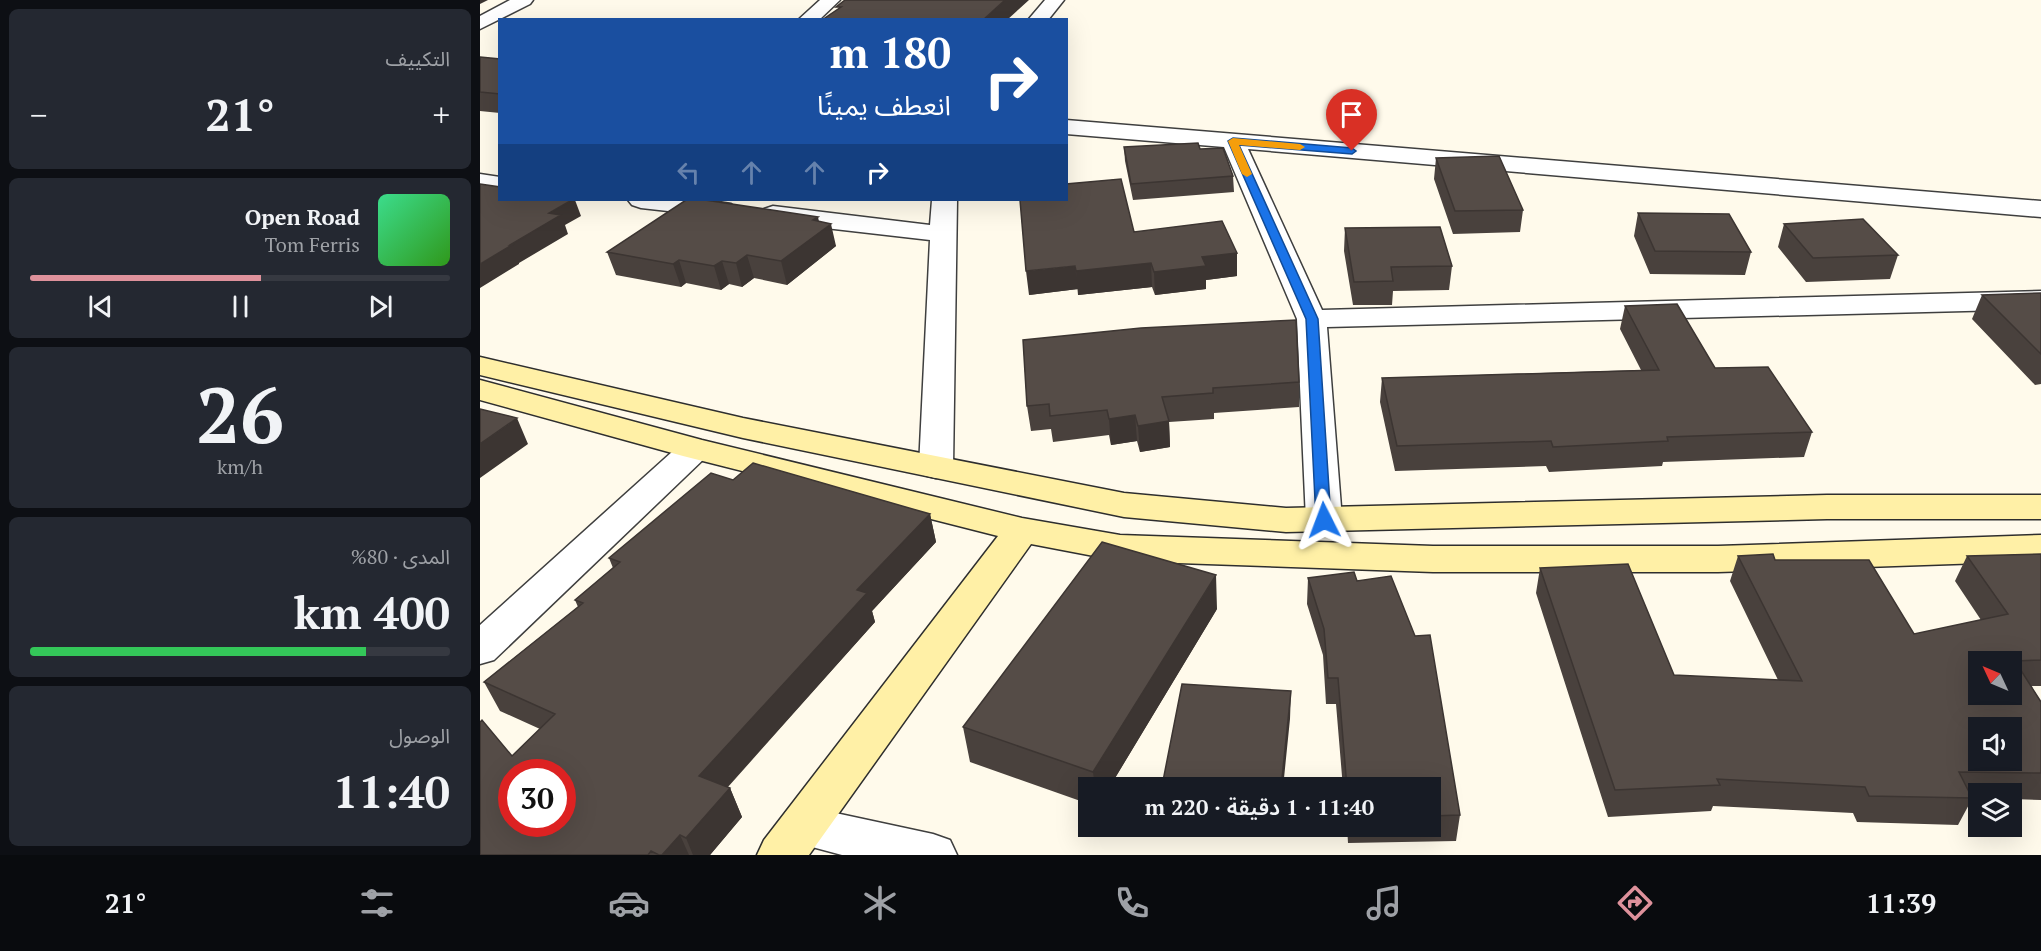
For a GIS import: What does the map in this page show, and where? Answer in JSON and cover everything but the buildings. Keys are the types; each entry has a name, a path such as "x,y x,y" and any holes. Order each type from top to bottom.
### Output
{"street":[{"path":"480,23 524,0"},
{"path":"809,18 831,0"},
{"path":"1039,18 1054,0"},
{"path":"1068,127 2041,209"},
{"path":"1233,141 1312,319 1324,520"},
{"path":"480,182 498,184"},
{"path":"649,201 944,234"},
{"path":"936,467 944,201"},
{"path":"1312,319 2041,300"},
{"path":"480,366 743,428 1124,506 1286,520 1827,507 2041,507"},
{"path":"480,390 694,449 1022,530 1120,548 1433,559 1718,559 2041,548"},
{"path":"480,649 694,449"},
{"path":"792,840 1022,530"},
{"path":"792,840 933,855"}],"slow traffic":[{"path":"1247,174 1233,141 1300,147"}],"route":[{"path":"1324,520 1312,319 1233,141 1352,151"}]}
